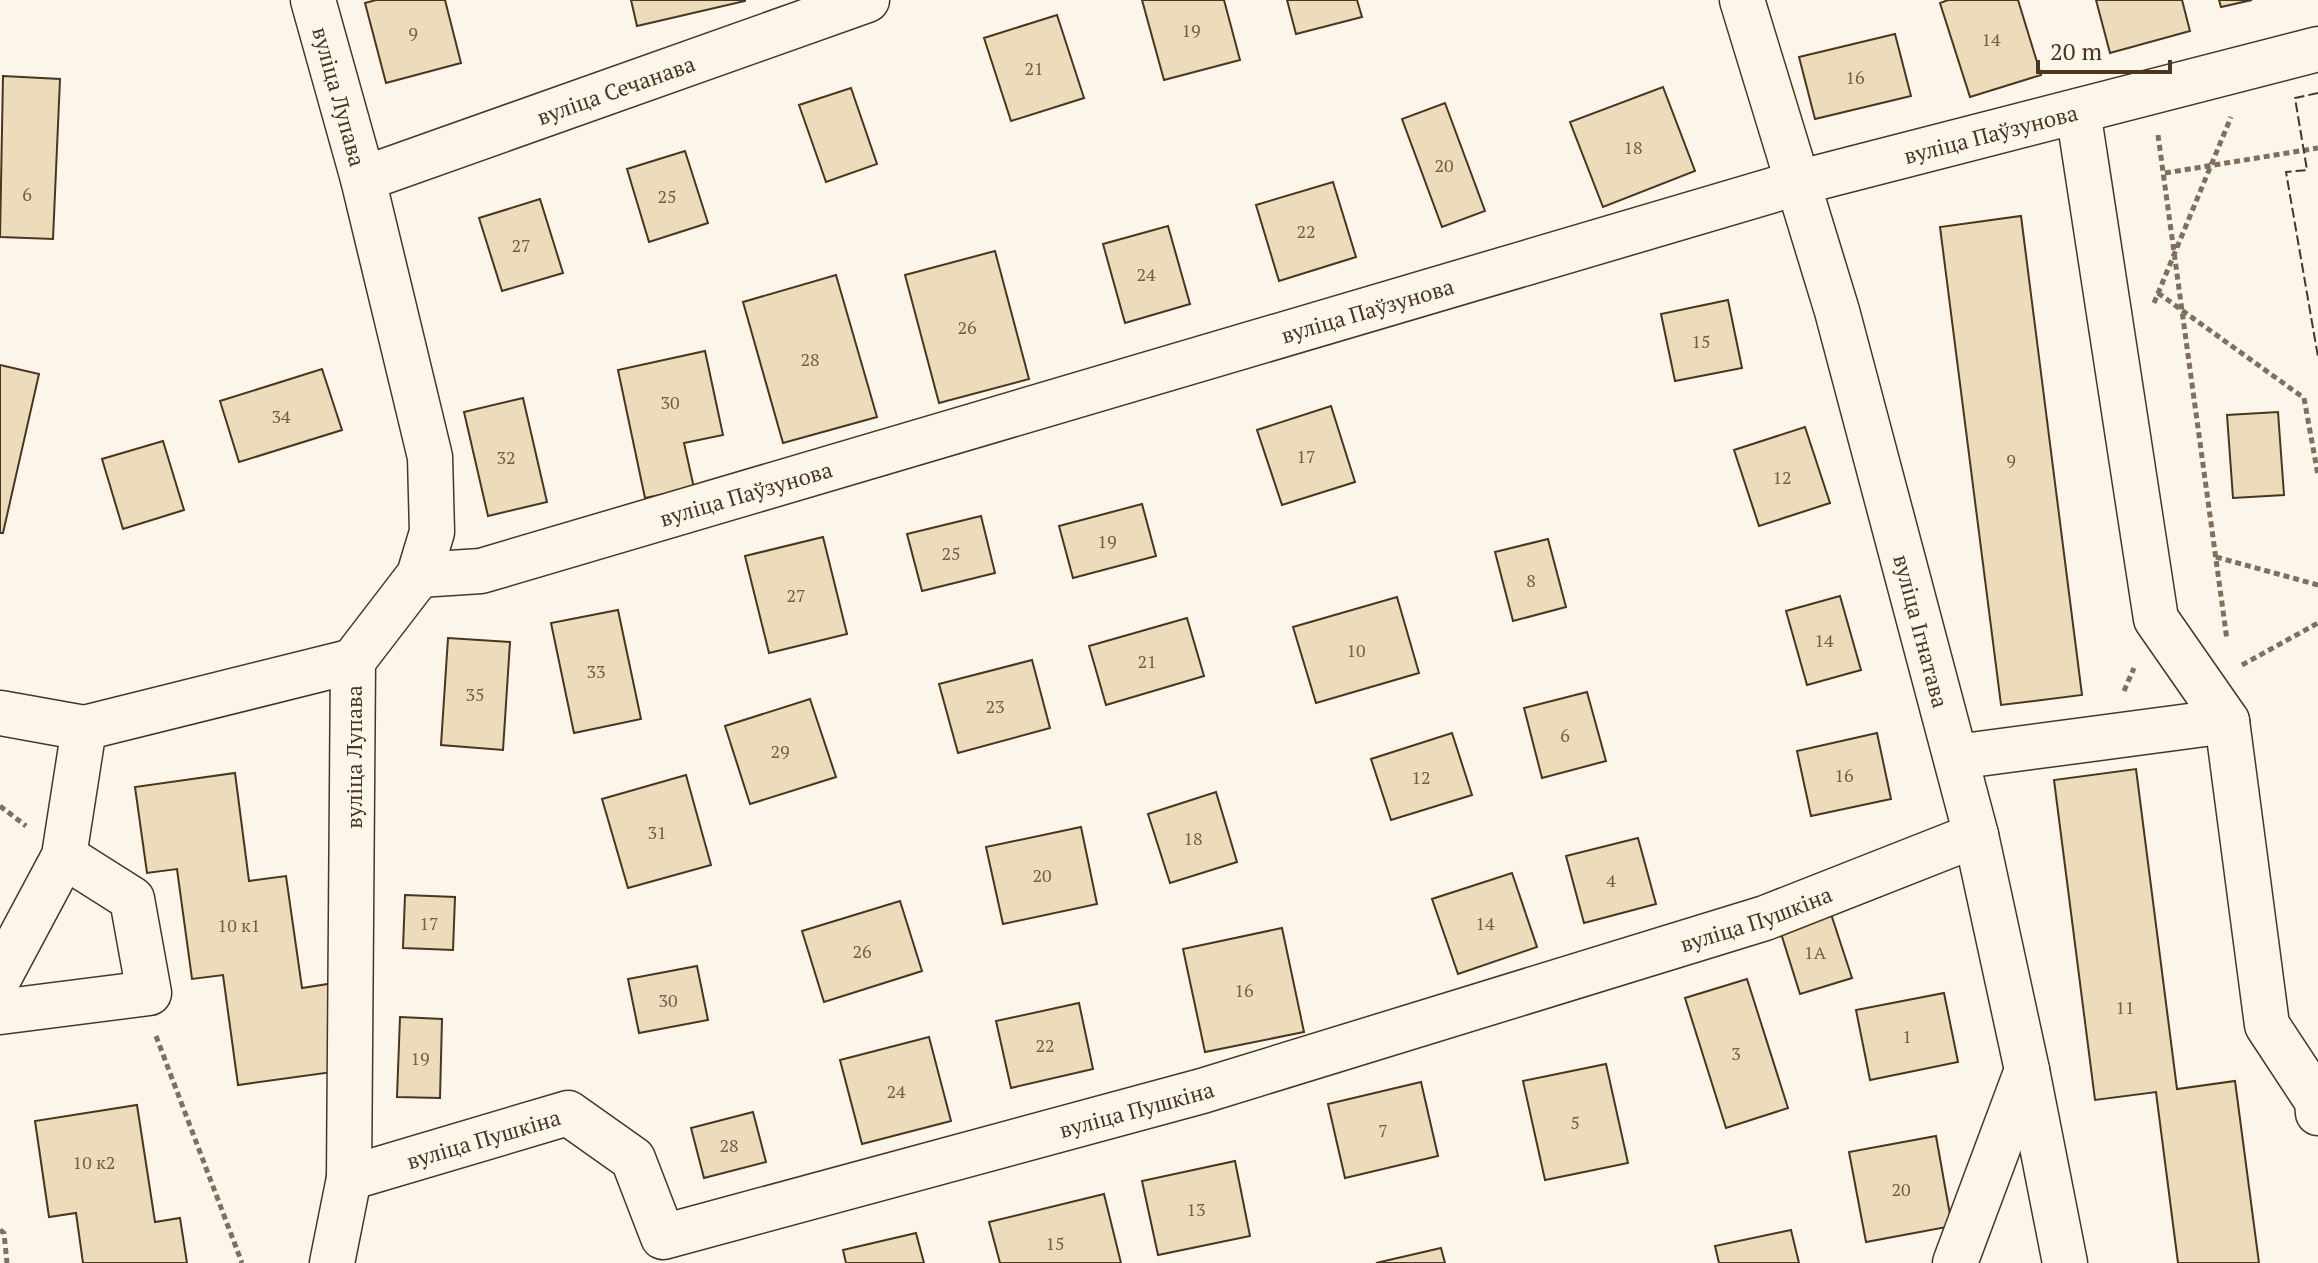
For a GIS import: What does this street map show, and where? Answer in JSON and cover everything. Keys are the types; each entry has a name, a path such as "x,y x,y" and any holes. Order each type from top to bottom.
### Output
{"street":[{"name":"вуліца Лупава","path":"313,0 363,179 430,457 432,532 419,575 353,661 349,1178 332,1263"},
{"name":"вуліца Сечанава","path":"363,179 800,10 867,0"},
{"name":"вуліца Ігнатава","path":"1742,0 1837,311 1976,835 2065,1263"},
{"name":"вуліца Паўзунова","path":"419,575 481,571 1797,183 2318,49"},
{"path":"2078,111 2156,619 2227,721 2267,1025 2317,1101 2318,1113"},
{"path":"0,713 84,728 353,661"},
{"path":"1956,757 2227,721"},
{"path":"0,976 64,856 84,728"},
{"name":"вуліца Пушкіна","path":"349,1178 568,1113 633,1159 663,1237 1263,1072 1765,918 1976,835"},
{"path":"0,1012 149,993 132,899 64,856"},
{"path":"1955,1263 2027,1070"}],"path":[{"path":"2153,306 2251,67"},
{"path":"2227,643 2165,173 2318,148"},
{"path":"2099,250 2304,398 2318,475"},
{"path":"2216,557 2318,585"},
{"path":"2103,737 2156,619"},
{"path":"2227,721 2231,671 2318,623"},
{"path":"149,993 158,1046 242,1263"},
{"path":"0,1230 4,1233 7,1263"}],"building":[{"path":"376,0 445,0 461,63 386,83 365,3"},
{"path":"631,0 745,0 745,1 637,26"},
{"path":"1142,0 1224,0 1240,60 1164,80"},
{"path":"1287,0 1357,0 1362,17 1296,34"},
{"path":"1948,0 2018,0 2041,75 1970,97 1940,3"},
{"path":"2096,0 2182,0 2190,31 2110,53"},
{"path":"2219,0 2252,0 2221,7"},
{"path":"1057,15 1084,98 1011,121 984,38"},
{"path":"1895,34 1911,96 1815,119 1799,57"},
{"path":"3,76 60,79 53,239 0,237"},
{"path":"1663,87 1695,171 1603,207 1570,122"},
{"path":"851,88 877,164 826,182 799,105"},
{"path":"1445,103 1485,211 1442,227 1402,119"},
{"path":"685,151 708,223 649,242 627,169"},
{"path":"1333,182 1356,257 1279,281 1256,205"},
{"path":"540,199 563,273 502,291 479,218"},
{"path":"2021,216 2082,695 2001,705 1940,227"},
{"path":"1168,226 1190,304 1125,323 1103,244"},
{"path":"995,251 1029,379 939,403 905,275"},
{"path":"836,275 877,417 783,443 743,302"},
{"path":"1728,300 1742,368 1675,381 1661,314"},
{"path":"705,351 723,435 684,443 694,488 645,498 618,370"},
{"path":"0,365 39,374 3,533 0,533"},
{"path":"322,369 342,430 239,462 220,401"},
{"path":"523,398 547,502 488,516 464,412"},
{"path":"1331,406 1355,482 1282,505 1257,430"},
{"path":"2278,412 2284,495 2233,498 2227,415"},
{"path":"1805,427 1830,503 1759,526 1734,450"},
{"path":"163,441 184,510 123,529 102,459"},
{"path":"1142,504 1156,556 1073,578 1059,526"},
{"path":"981,516 995,573 922,591 907,534"},
{"path":"823,537 847,634 769,653 745,556"},
{"path":"1548,539 1566,607 1513,621 1495,552"},
{"path":"1840,596 1861,670 1807,685 1786,611"},
{"path":"1397,597 1419,673 1316,703 1293,627"},
{"path":"618,610 641,719 574,733 551,623"},
{"path":"1187,618 1204,676 1106,705 1089,646"},
{"path":"448,638 510,642 503,750 441,745"},
{"path":"1032,660 1050,728 958,753 939,684"},
{"path":"1587,692 1606,761 1542,778 1524,708"},
{"path":"810,699 836,777 750,804 725,726"},
{"path":"1452,733 1472,795 1391,820 1371,759"},
{"path":"1877,733 1891,799 1811,816 1797,751"},
{"path":"2136,769 2177,1089 2235,1081 2259,1263 2178,1263 2156,1092 2095,1100 2054,780"},
{"path":"235,773 249,881 286,876 302,988 328,984 340,1071 238,1085 223,975 192,979 177,869 147,873 135,787"},
{"path":"686,775 711,865 628,888 602,799"},
{"path":"1216,792 1237,862 1170,883 1148,814"},
{"path":"1081,827 1097,904 1003,924 986,847"},
{"path":"1638,838 1656,904 1584,923 1566,856"},
{"path":"1512,873 1537,947 1458,974 1432,899"},
{"path":"405,895 455,897 453,950 403,948"},
{"path":"900,901 922,971 824,1002 802,931"},
{"path":"1830,911 1852,978 1800,994 1779,927"},
{"path":"1282,928 1304,1032 1205,1052 1183,949"},
{"path":"697,966 708,1020 639,1033 628,979"},
{"path":"1747,979 1788,1108 1726,1128 1685,998"},
{"path":"1944,993 1958,1062 1870,1080 1856,1010"},
{"path":"1079,1003 1093,1069 1011,1088 996,1021"},
{"path":"400,1017 442,1019 440,1098 397,1097"},
{"path":"929,1037 951,1121 862,1144 840,1060"},
{"path":"1606,1064 1628,1163 1545,1180 1523,1081"},
{"path":"1421,1082 1438,1156 1345,1178 1328,1104"},
{"path":"137,1105 155,1222 180,1218 187,1263 83,1263 76,1213 49,1217 35,1121"},
{"path":"753,1112 766,1162 704,1178 691,1128"},
{"path":"1936,1136 1952,1226 1866,1242 1849,1152"},
{"path":"1235,1161 1250,1236 1158,1255 1142,1181"},
{"path":"1104,1194 1121,1263 1000,1263 989,1222"},
{"path":"1791,1230 1799,1263 1719,1263 1715,1246"},
{"path":"916,1233 924,1263 846,1263 843,1250"},
{"path":"1441,1248 1445,1263 1376,1263"}],"fence":[{"path":"2318,93 2295,98 2307,170 2286,172 2318,357"}]}
